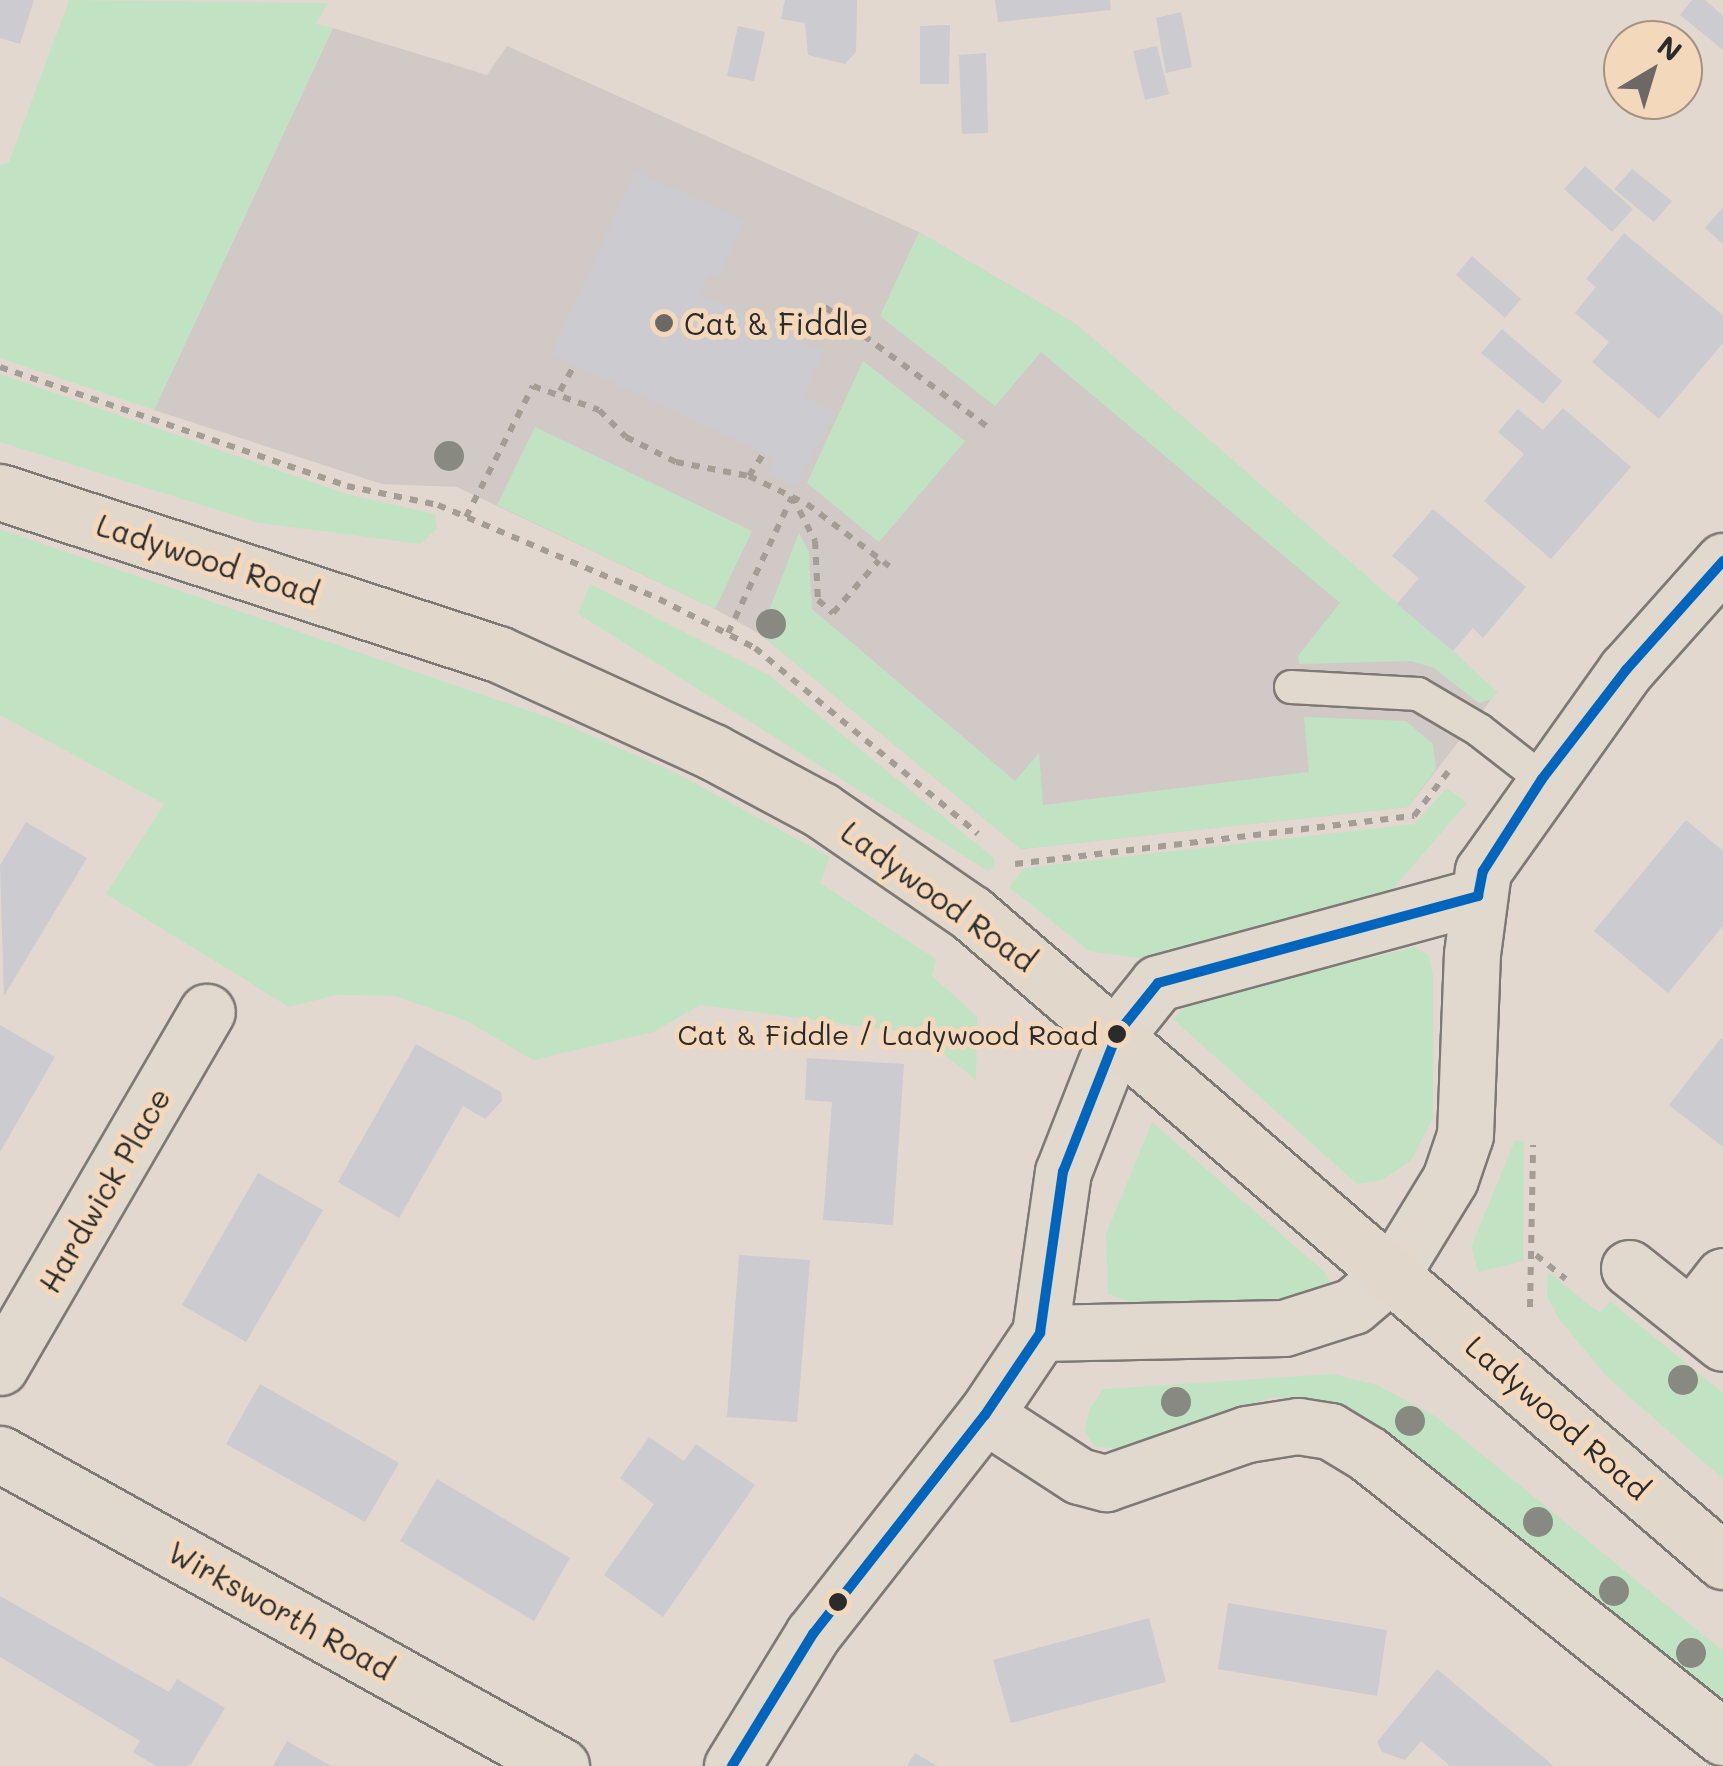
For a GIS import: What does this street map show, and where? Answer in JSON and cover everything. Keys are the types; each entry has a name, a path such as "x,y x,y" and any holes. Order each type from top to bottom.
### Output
{"main road":[{"name":"Ladywood Road","path":"0,492 498,654 713,752 821,810 971,913 1117,1034 1723,1560"}],"street":[{"path":"1040,1333 1284,1328 1353,1306 1393,1272 1450,1179 1464,1135 1478,896 1483,871 1542,780 1626,670 1723,561"},
{"path":"732,1766 814,1634 985,1415 1040,1333 1063,1172 1117,1034 1158,982 1478,896"},
{"name":"Hardwick Place","path":"0,1367 207,1012"},
{"path":"1629,1268 1712,1312"},
{"path":"985,1415 1079,1476 1106,1483 1247,1434 1298,1426 1330,1432 1368,1454 1723,1737"},
{"name":"Wirksworth Road","path":"0,1454 562,1766"}],"lane":[{"path":"1291,686 1418,694 1479,730 1542,780"}],"path":[{"path":"825,308 992,430"},
{"path":"560,391 574,366"},
{"path":"0,367 348,486 466,517 728,633 798,682 984,840"},
{"path":"466,517 533,386 560,391 676,462 749,476 792,496 890,566"},
{"path":"749,476 764,453"},
{"path":"728,633 792,496"},
{"path":"792,496 815,541 818,600 833,613 879,560"},
{"path":"971,913 1012,864 1414,816 1479,730"},
{"path":"998,852 1012,864"},
{"path":"1509,1376 1547,1331 1530,1316 1533,1136"}],"shaded area":[{"path":"333,28 487,75 507,46 919,232 1076,324 1497,692 1408,807 1021,849 760,634 715,609 457,487 382,484 154,410"}],"green space":[{"path":"69,0 328,3 316,24 333,28 154,410 0,358 0,165 9,162"},
{"path":"919,232 1076,324 1453,651 1497,692 1492,699 1479,703 1434,668 1412,661 1299,664 1298,656 1340,603 1041,352 995,406 880,316"},
{"path":"863,361 965,441 879,542 807,483"},
{"path":"0,374 347,494 435,514 437,528 421,544 259,523 0,442"},
{"path":"535,427 752,531 715,609 497,505"},
{"path":"0,529 556,720 678,774 830,857 820,883 936,959 932,976 977,1016 976,1080 919,1034 700,1005 654,1032 533,1060 467,1021 395,996 336,995 289,1007 106,894 164,804 0,715"},
{"path":"799,533 809,552 812,609 1015,781 1039,753 1043,805 1309,772 1304,717 1406,721 1433,744 1436,769 1408,807 1021,849 760,634"},
{"path":"590,584 769,675 994,858 994,867 988,871 578,614"},
{"path":"1447,788 1467,803 1392,890 1367,904 1187,948 1136,958 1089,951 1009,887 1024,868 1414,824"},
{"path":"1415,947 1429,955 1433,976 1433,1118 1411,1161 1382,1180 1357,1184 1173,1019 1189,1003"},
{"path":"1152,1122 1326,1273 1331,1285 1311,1296 1141,1306 1108,1294 1106,1234"},
{"path":"1515,1140 1524,1141 1523,1261 1478,1272 1471,1247"},
{"path":"1548,1272 1600,1313 1610,1301 1723,1393 1723,1479 1608,1378 1559,1319 1547,1297"},
{"path":"1333,1374 1377,1385 1435,1416 1723,1651 1723,1704 1324,1403 1273,1397 1118,1449 1094,1446 1085,1432 1089,1410 1103,1389"}],"building":[{"path":"0,0 34,0 20,44 0,38"},
{"path":"785,0 857,0 856,52 845,64 808,55 805,23 781,19"},
{"path":"995,0 1110,0 1111,10 998,22"},
{"path":"1692,0 1705,0 1723,16 1723,50 1703,34 1703,20 1686,20 1680,15"},
{"path":"1181,12 1192,67 1166,73 1156,18"},
{"path":"950,25 949,84 920,84 920,26"},
{"path":"738,26 765,32 754,81 727,76"},
{"path":"1157,46 1169,94 1145,100 1133,51"},
{"path":"986,53 988,133 962,134 959,55"},
{"path":"1585,166 1633,209 1612,232 1564,189"},
{"path":"1632,169 1672,201 1654,222 1614,189"},
{"name":"Cat & Fiddle","path":"636,171 745,221 718,278 709,274 700,294 824,352 803,397 836,412 796,487 767,473 774,458 551,354"},
{"path":"1723,207 1723,244 1705,228"},
{"path":"1624,233 1723,315 1723,343 1659,419 1592,362 1609,342 1575,313 1596,287 1586,279"},
{"path":"1472,256 1521,299 1505,318 1456,275"},
{"path":"1502,329 1562,381 1543,404 1481,353"},
{"path":"1563,408 1631,467 1551,559 1484,501 1524,454 1498,432 1518,409 1543,430"},
{"path":"1433,509 1526,587 1483,638 1473,628 1453,651 1397,604 1419,578 1392,556"},
{"path":"1686,820 1723,851 1723,926 1668,993 1594,931"},
{"path":"26,822 87,858 4,996 0,865"},
{"path":"0,1025 55,1057 0,1152"},
{"path":"1723,1039 1723,1147 1669,1105"},
{"path":"416,1044 501,1092 502,1101 485,1119 463,1106 399,1218 338,1182"},
{"path":"807,1058 904,1064 893,1225 823,1220 832,1102 805,1100"},
{"path":"258,1173 323,1210 246,1342 182,1305"},
{"path":"739,1255 810,1260 797,1422 727,1417"},
{"path":"260,1384 399,1463 365,1522 226,1444"},
{"path":"649,1437 684,1461 696,1444 755,1485 663,1617 604,1575 654,1504 620,1478"},
{"path":"437,1479 570,1558 534,1621 400,1541"},
{"path":"0,1596 169,1692 177,1679 225,1708 190,1766 156,1766 133,1752 140,1741 0,1657"},
{"path":"1228,1603 1387,1630 1377,1696 1218,1669"},
{"path":"1149,1618 1166,1682 1011,1723 993,1660"},
{"path":"1437,1669 1554,1766 1450,1766 1421,1741 1405,1760 1382,1752 1377,1742"},
{"path":"287,1741 331,1766 273,1766"},
{"path":"915,1753 937,1766 907,1766"}],"transit line":[{"path":"732,1766 813,1634 985,1415 1040,1333 1063,1172 1117,1034 1158,983 1478,896 1483,871 1542,779 1626,670 1723,561"}],"place":[{"name":"Cat & Fiddle","path":"664,323"},
{"name":"Cat & Fiddle / Ladywood Road","path":"1117,1034"}]}
